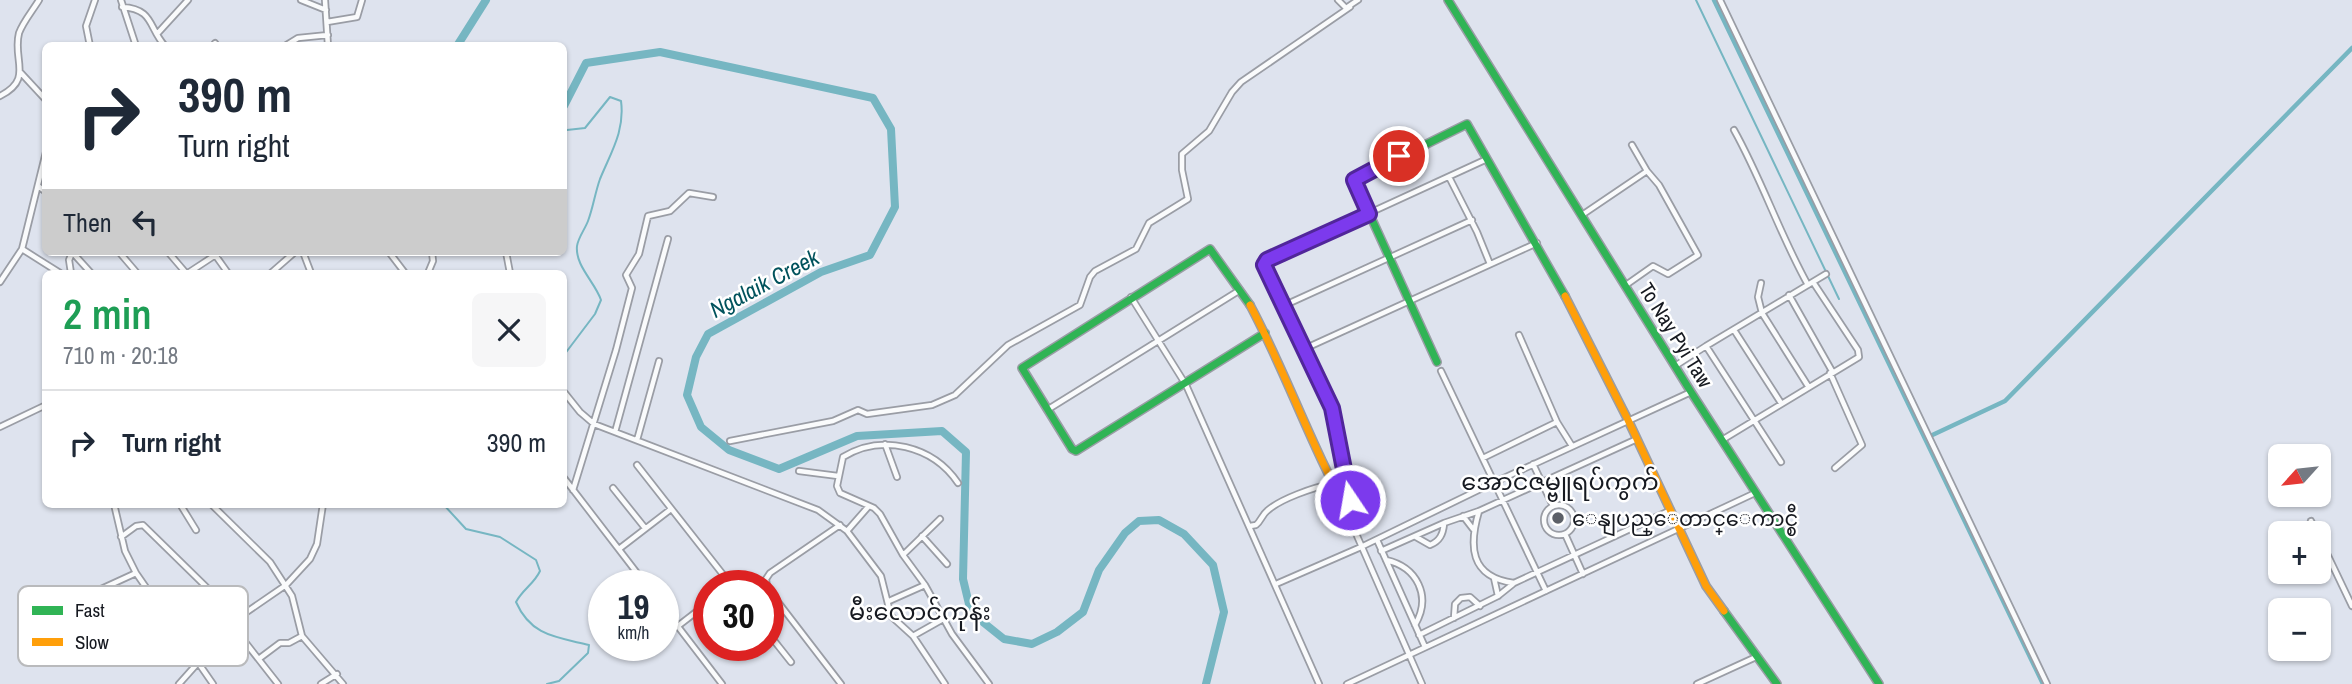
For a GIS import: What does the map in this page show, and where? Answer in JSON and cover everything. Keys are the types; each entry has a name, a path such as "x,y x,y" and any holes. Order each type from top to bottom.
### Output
{"street":[{"path":"0,96 10,91 21,73 19,35 39,0"},
{"path":"89,42 86,26 95,0"},
{"path":"121,0 134,42"},
{"path":"157,34 188,0"},
{"path":"301,0 326,10"},
{"path":"325,0 328,42"},
{"path":"327,22 357,17 362,0"},
{"path":"1338,0 1344,8 1350,6"},
{"path":"730,442 833,421 858,410 867,414 932,405 955,395 1008,345 1080,305 1090,277 1095,271 1136,249 1149,223 1188,199 1182,170 1182,154 1209,131 1241,82 1358,0"},
{"name":"To Nay Pyi Taw","path":"1448,0 1691,392 1879,684"},
{"path":"1720,0 2047,684"},
{"path":"122,7 133,8 146,15 162,42"},
{"path":"292,42 298,38 328,35"},
{"path":"21,73 42,96"},
{"path":"1437,362 1355,178 1467,124 1537,243 1628,420 1706,586 1777,684"},
{"path":"1722,440 1856,359 1859,354 1810,284 1786,243 1755,167 1734,130"},
{"path":"1625,286 1653,266 1668,274 1698,255 1659,185 1647,171 1632,145"},
{"path":"1422,684 1411,654 1361,547 1352,518 1332,408 1265,267 1266,261 1488,159"},
{"path":"0,282 22,249 42,169"},
{"path":"1582,216 1647,171"},
{"path":"1449,177 1472,220 1490,264"},
{"path":"38,186 42,188"},
{"path":"573,490 632,288 626,275 639,254 648,216 670,211 688,193 713,197"},
{"path":"1283,306 1472,220"},
{"path":"615,432 668,239"},
{"path":"1304,349 1537,243"},
{"path":"22,249 55,270"},
{"path":"1265,333 1186,385 1076,451 1072,449 1023,372 1023,366 1131,297 1207,250 1215,253 1240,289 1265,333 1332,484 1352,518"},
{"path":"76,256 88,270"},
{"path":"122,256 134,270"},
{"path":"172,256 184,270"},
{"path":"191,270 212,256"},
{"path":"274,270 289,256"},
{"path":"392,256 403,270"},
{"path":"1675,366 1826,274"},
{"path":"1761,283 1758,297 1762,313 1808,386"},
{"path":"1047,410 1240,289"},
{"path":"1789,295 1831,372 1862,444 1835,468"},
{"path":"1131,297 1186,385 1319,684"},
{"path":"1734,330 1781,403"},
{"path":"1519,335 1557,422 1572,446"},
{"path":"1706,346 1781,462"},
{"path":"637,440 659,361"},
{"path":"1441,371 1546,591"},
{"path":"1276,584 1377,540 1494,482 1691,392"},
{"path":"567,396 594,424 818,510 848,530 881,576 891,616 913,636 945,684"},
{"path":"0,427 42,407"},
{"path":"1483,458 1557,422"},
{"path":"1381,551 1543,484 1637,439"},
{"path":"885,444 897,478"},
{"path":"958,483 952,474 926,454 885,444 864,447 843,457 837,486 840,493 874,508 880,514 973,665 989,684"},
{"path":"1533,464 1553,506"},
{"path":"637,465 718,570"},
{"path":"799,471 838,476"},
{"path":"567,482 634,570"},
{"path":"1250,526 1256,525 1276,506 1315,487 1332,484"},
{"path":"613,488 645,528"},
{"path":"1347,684 1755,493"},
{"path":"1553,506 1564,506 1572,512 1573,527 1565,534 1550,533 1544,524 1545,513 1553,506"},
{"path":"848,530 868,507"},
{"path":"115,508 121,537 136,573 145,586"},
{"path":"182,508 196,530"},
{"path":"215,508 260,552 286,585 295,604 302,636 344,684"},
{"path":"248,611 286,585 315,551 322,508"},
{"path":"618,549 671,509"},
{"path":"1419,635 1480,606 1514,583 1671,510"},
{"path":"1479,511 1472,548 1479,564 1494,578 1514,583"},
{"path":"1463,516 1474,530"},
{"path":"903,555 940,519"},
{"path":"1416,536 1430,545 1441,537 1444,523"},
{"path":"121,537 136,526 143,525 207,586"},
{"path":"774,570 840,525"},
{"path":"1565,534 1583,574"},
{"path":"922,536 947,564"},
{"path":"1377,540 1425,647"},
{"path":"1385,560 1408,569 1422,592 1424,600 1415,625"},
{"path":"2331,563 2352,607"},
{"path":"108,586 136,573"},
{"path":"1494,578 1498,596"},
{"path":"889,601 925,585"},
{"path":"1454,618 1455,604 1461,598 1470,597 1480,606"},
{"path":"784,609 841,684"},
{"path":"679,625 693,614"},
{"path":"913,636 945,618"},
{"path":"679,627 722,684"},
{"path":"260,658 280,643 289,643 302,636"},
{"path":"248,644 278,684"},
{"path":"784,653 791,662"},
{"path":"1698,684 1756,657"},
{"path":"180,684 195,666"},
{"path":"200,666 213,684"},
{"path":"321,684 337,674"}],"waterway":[{"name":"Ngalaik Creek","path":"460,42 486,0"},
{"path":"1696,0 1839,299"},
{"path":"1714,0 2043,684"},
{"path":"1926,438 2005,401 2352,48"},
{"name":"Ngalaik Creek","path":"567,100 586,63 660,52 873,98 891,129 895,207 870,255 821,272 708,334 696,357 687,395 701,427 729,450 779,469 857,436 942,431 966,452 963,579 969,604 984,623 1004,639 1032,644 1057,632 1083,612 1099,570 1125,533 1139,521 1159,520 1184,534 1213,565 1224,612 1206,684"},
{"path":"567,130 585,128 610,97 621,101 619,132 577,246 582,267 601,300 595,314 567,351"},
{"path":"447,508 466,529 500,537 536,560 540,571 516,602 529,622 546,633 589,645 588,653 559,681 547,684"}],"traffic: fast":[{"path":"1448,0 1691,392 1879,684"},
{"path":"1437,362 1354,180 1467,124 1565,296"},
{"path":"1250,305 1210,249 1022,368 1072,449 1076,451 1265,333"},
{"path":"1724,611 1777,684"}],"traffic: slow":[{"path":"1565,296 1628,420 1706,586 1724,611"},
{"path":"1250,305 1324,466 1352,518"}],"place":[{"name":"ေနျပည္ေတာင္ေကာင္စီ","path":"1558,518"}],"district":[{"name":"အောင်ဇမ္ဗူရပ်ကွက်","path":"1560,481"},
{"name":"မီးလောင်ကုန်း","path":"920,611"}],"route":[{"path":"1350,500 1332,408 1264,265 1267,260 1369,214 1354,180 1399,156"}]}
